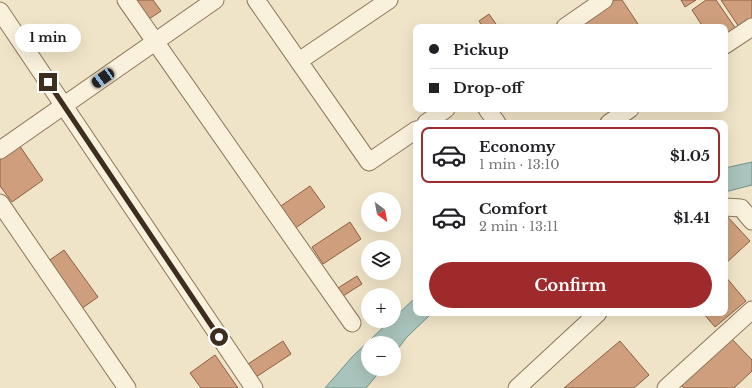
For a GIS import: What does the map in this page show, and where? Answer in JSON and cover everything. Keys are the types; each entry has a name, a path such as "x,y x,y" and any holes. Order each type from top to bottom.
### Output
{"street":[{"path":"126,0 352,323"},
{"path":"0,150 215,0"},
{"path":"256,0 369,162 413,132"},
{"path":"299,61 389,0"},
{"path":"569,24 604,0"},
{"path":"0,11 254,388"},
{"path":"728,43 752,27"},
{"path":"430,120 442,112"},
{"path":"614,120 626,112"},
{"path":"0,203 127,388"},
{"path":"733,207 752,220"},
{"path":"666,388 752,310"},
{"path":"517,388 595,316"}],"water":[{"path":"752,162 752,185 728,191 728,167"},
{"path":"413,300 413,316 429,316 401,345 401,336 374,336 383,328 401,328 401,311"},
{"path":"361,348 361,376 376,376 366,388 325,388"}],"building":[{"path":"131,0 153,0 161,11 146,21"},
{"path":"614,0 622,0 638,24 579,24"},
{"path":"681,0 696,0 685,7"},
{"path":"706,0 716,0 736,29 728,34 728,24 701,24 692,10"},
{"path":"721,0 752,0 752,19 739,27"},
{"path":"489,14 496,24 481,24 479,21"},
{"path":"15,139 43,180 12,202 0,186 0,150"},
{"path":"310,186 325,207 290,232 275,210"},
{"path":"728,217 750,241 728,261"},
{"path":"350,222 361,239 323,264 312,247"},
{"path":"64,250 98,297 81,309 47,262"},
{"path":"357,276 362,284 343,296 338,288"},
{"path":"728,280 746,301 715,327 706,316 728,316"},
{"path":"729,336 752,360 752,371 734,388 684,388 680,384"},
{"path":"283,341 291,354 253,379 245,366"},
{"path":"620,341 649,375 634,388 564,388"},
{"path":"215,355 238,388 201,388 190,373"}],"route":[{"path":"48,82 219,337"}]}
